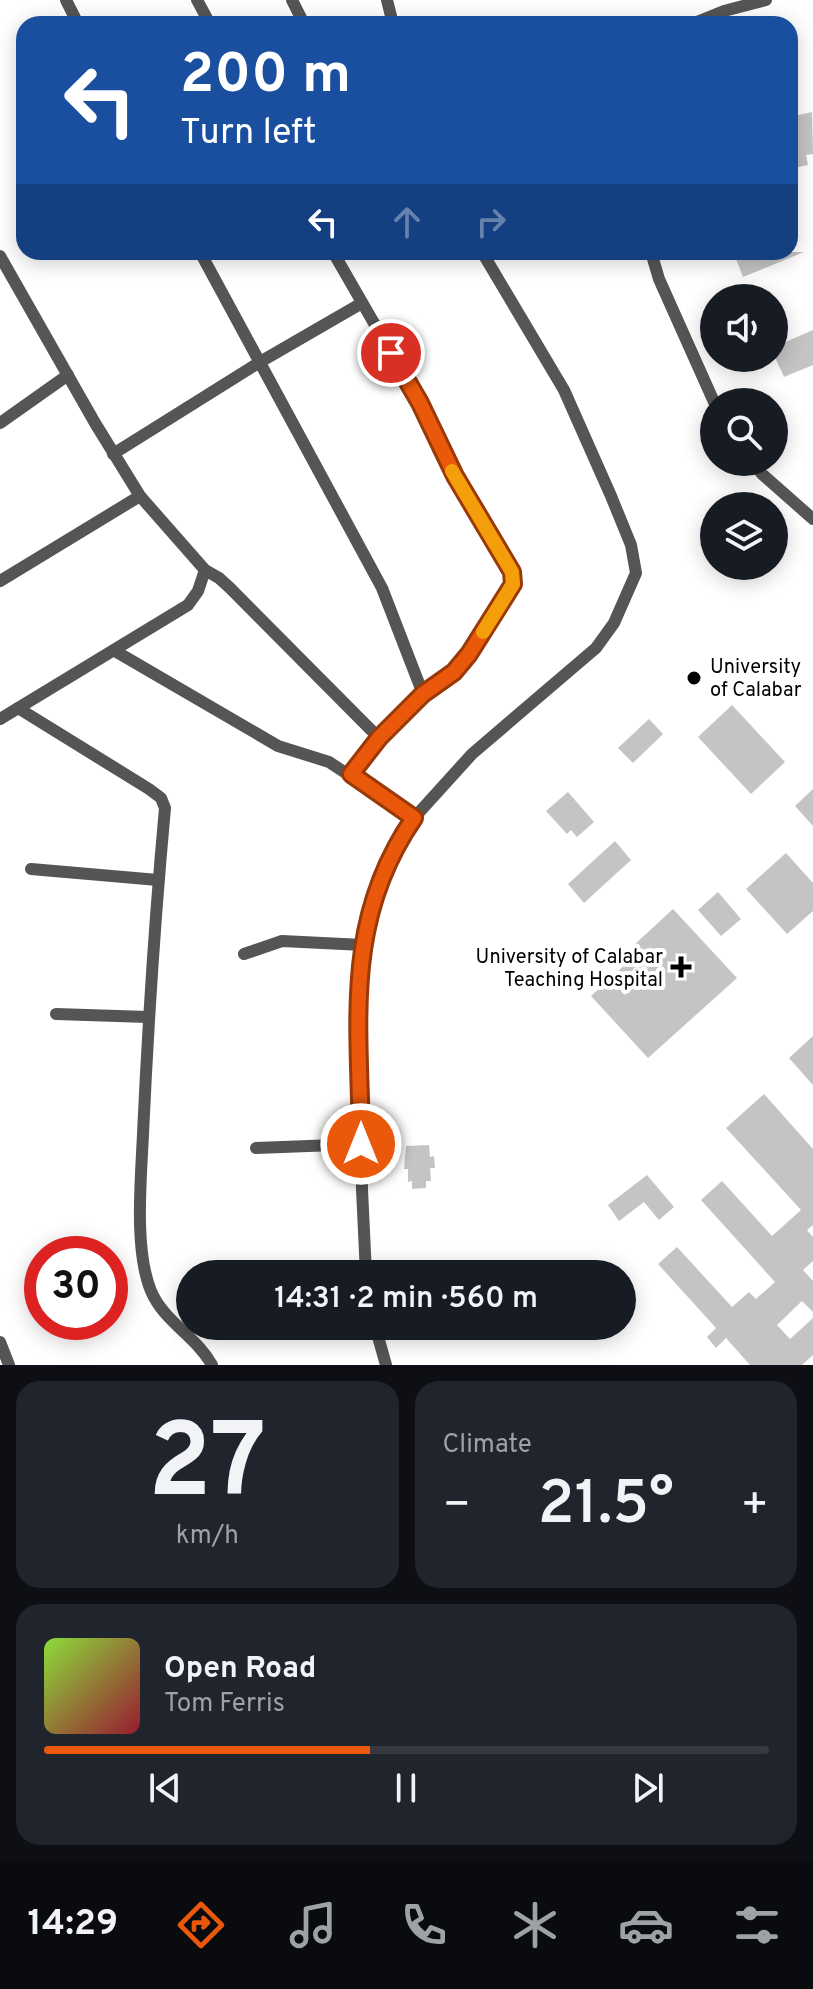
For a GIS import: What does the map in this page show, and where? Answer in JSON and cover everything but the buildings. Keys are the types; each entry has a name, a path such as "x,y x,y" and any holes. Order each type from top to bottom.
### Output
{"street":[{"path":"712,16 766,0"},
{"path":"0,256 4,272 140,496 205,570 230,588 379,738"},
{"path":"204,260 382,588 423,694"},
{"path":"338,260 420,403 455,476 512,572 513,584 469,654 454,672 423,694 379,738 351,774"},
{"path":"365,1260 360,975 372,902 383,873 396,845 414,818 472,754 596,648 614,623 636,573 631,545 564,390 487,260"},
{"path":"653,260 708,388"},
{"path":"113,454 260,362 362,303"},
{"path":"0,423 68,375"},
{"path":"766,476 813,519"},
{"path":"0,581 140,496"},
{"path":"0,719 188,605 198,591 205,570"},
{"path":"115,651 278,746 329,762 351,774 414,818"},
{"path":"18,708 161,798 165,808 148,1017 142,1171 143,1264 151,1291 161,1309 212,1365"},
{"path":"31,869 158,880"},
{"path":"244,954 282,941 363,945"},
{"path":"56,1014 148,1017"},
{"path":"256,1148 361,1144"},
{"path":"379,1340 386,1365"},
{"path":"0,1342 9,1365"}],"slow traffic":[{"path":"452,471 512,572 513,584 483,632"}],"place":[{"name":"University of Calabar","path":"694,678"},
{"name":"University of Calabar Teaching Hospital","path":"681,967"}],"route":[{"path":"361,1144 361,954 372,902 383,873 396,845 414,818 351,774 379,738 423,694 454,672 469,654 513,584 512,572 455,476 420,403 391,353"}]}
